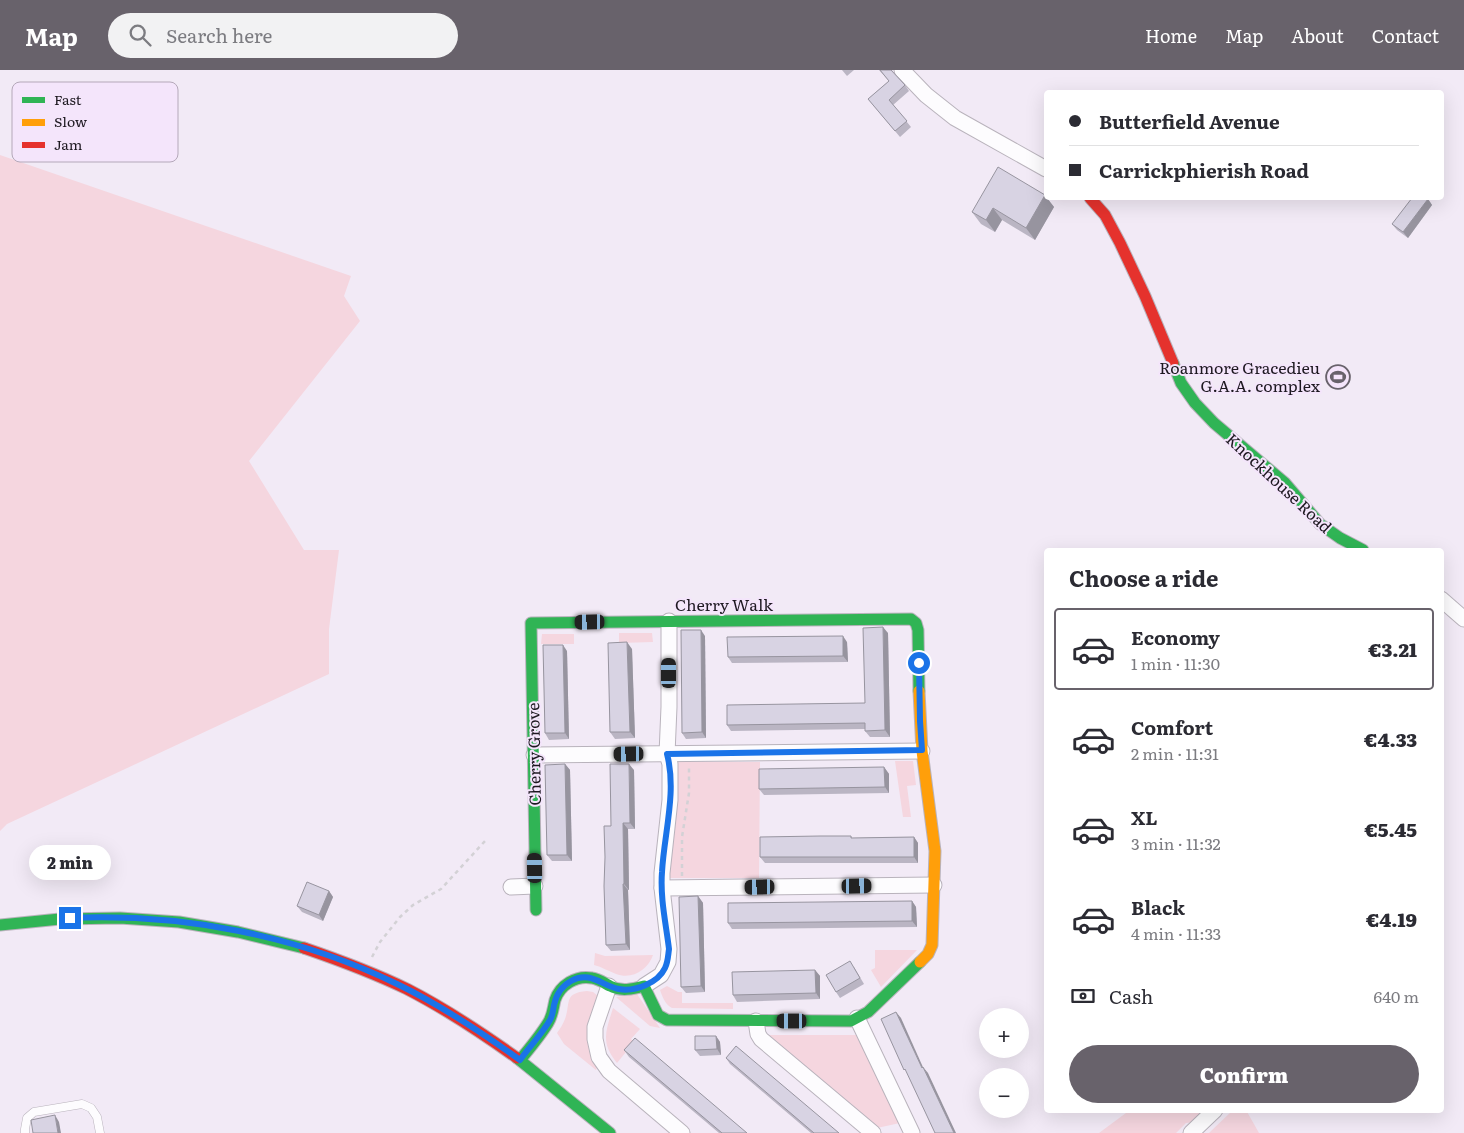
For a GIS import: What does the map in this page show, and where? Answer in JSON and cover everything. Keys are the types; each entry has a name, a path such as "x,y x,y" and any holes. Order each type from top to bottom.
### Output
{"street":[{"path":"902,70 926,95 955,118 971,129 1044,168"},
{"name":"Knockhouse Road","path":"1092,200 1105,215 1120,243 1174,368 1194,403 1214,423 1285,483 1320,524 1359,548"},
{"path":"1444,602 1464,619"},
{"name":"Cherry Walk","path":"531,623 911,619 916,624 918,630 922,750"},
{"path":"520,1060 550,1020 556,998 565,985 577,978 583,978 597,979 609,986 625,990 644,986 661,975 668,962 669,949 662,873 670,800 670,764 667,754 669,621"},
{"name":"Cherry Grove","path":"531,623 536,910"},
{"path":"534,755 922,750 935,851 934,934 932,945 928,954 868,1012 845,1022 667,1020 658,1015 644,986"},
{"path":"662,888 934,885"},
{"path":"511,887 536,886"},
{"path":"0,925 88,917 187,923 234,930 334,958 397,984 444,1009 520,1060 610,1133"},
{"path":"609,986 595,1028 595,1039 599,1057 609,1071 682,1133"},
{"path":"857,1018 912,1133"},
{"path":"756,1021 758,1034 761,1039 873,1133"},
{"path":"1191,1133 1212,1113"}],"lane":[{"path":"25,1133 24,1129 27,1118 34,1112 82,1104 92,1108 97,1117 100,1133"}],"path":[{"path":"682,888 682,837 689,793 688,753"},
{"path":"365,970 380,942 400,917 413,905 441,889 485,840"}],"shaded area":[{"path":"0,155 12,159 12,162 20,162 351,276 344,296 360,321 249,461 304,550 339,550 329,629 329,674 7,824 0,831"},
{"path":"619,633 652,633 653,642 619,643"},
{"path":"542,634 574,634 574,644 541,644"},
{"path":"895,761 913,761 916,785 907,786 911,817 903,817"},
{"path":"677,762 760,762 759,878 668,878"},
{"path":"875,950 917,950 881,987 871,970 875,968"},
{"path":"595,953 605,956 653,955 647,965 639,972 633,975 622,976 594,965"},
{"path":"667,986 682,992 682,1003 733,1003 733,1009 672,1008 666,1003 660,990"},
{"path":"579,992 593,992 598,996 588,1038 591,1054 597,1067 596,1070 564,1044 557,1033 565,1019 571,997"},
{"path":"637,994 660,1028 650,1026 616,997"},
{"path":"613,1008 640,1029 631,1039 634,1042 617,1063 606,1042"},
{"path":"766,1035 857,1035 900,1123 877,1128"},
{"path":"1126,1113 1201,1113 1196,1119 1186,1123 1176,1133 1099,1133"},
{"path":"1230,1113 1248,1113 1259,1133 1209,1133"}],"building":[{"path":"880,70 891,70 905,85 889,100 907,121 895,131 868,99 889,81"},
{"path":"998,167 1044,194 1026,228 993,208 986,220 972,212"},
{"path":"1410,200 1427,200 1403,232 1392,224"},
{"path":"883,627 885,730 865,731 865,723 727,725 727,705 865,703 863,628"},
{"path":"681,630 701,630 702,732 682,733"},
{"path":"843,636 843,656 728,657 727,637"},
{"path":"627,642 630,732 610,732 608,643"},
{"path":"543,645 563,645 565,733 545,733"},
{"path":"565,764 567,855 547,855 545,765"},
{"path":"610,764 629,764 630,823 623,823 623,884 626,944 606,945 604,826 611,826"},
{"path":"884,767 885,787 759,789 759,769"},
{"path":"851,836 851,838 914,837 914,857 760,857 760,837"},
{"path":"307,882 329,891 319,915 297,906"},
{"path":"698,896 701,986 681,987 679,897"},
{"path":"912,901 912,921 728,923 728,903"},
{"path":"850,961 860,978 836,992 826,975"},
{"path":"815,970 816,993 733,995 732,972"},
{"path":"896,1012 954,1133 935,1133 904,1070 881,1019"},
{"path":"695,1036 716,1036 717,1049 695,1050"},
{"path":"635,1038 747,1133 722,1133 624,1050"},
{"path":"736,1046 839,1133 814,1133 726,1058"},
{"path":"55,1115 58,1133 33,1133 31,1120"}],"traffic: fast":[{"path":"1173,363 1181,383 1195,403 1214,423 1285,483 1320,524 1359,548"},
{"path":"536,910 531,623 911,619 916,623 918,630 919,691"},
{"path":"0,925 60,919 120,918 179,922 238,932 304,948"},
{"path":"520,1060 548,1023 557,995 569,982 580,978 586,977 599,980 618,989 644,986 658,1015 667,1020 851,1021 868,1012 920,962"},
{"path":"517,1058 610,1133"}],"traffic: slow":[{"path":"919,691 922,751 935,851 932,945 928,954 920,962"}],"traffic: jam":[{"path":"1092,200 1105,215 1120,243 1173,363"},
{"path":"304,948 356,967 407,989 464,1022 517,1058"}],"place":[{"name":"Roanmore Gracedieu G.A.A. complex","path":"1338,377"}],"route":[{"path":"70,918 121,918 187,923 234,930 302,947 365,970 428,1000 491,1039 520,1060 550,1020 560,991 571,981 577,978 597,979 609,986 625,990 644,986 655,980 665,969 668,962 669,949 662,873 670,800 670,764 667,754 922,750 919,663"}]}
